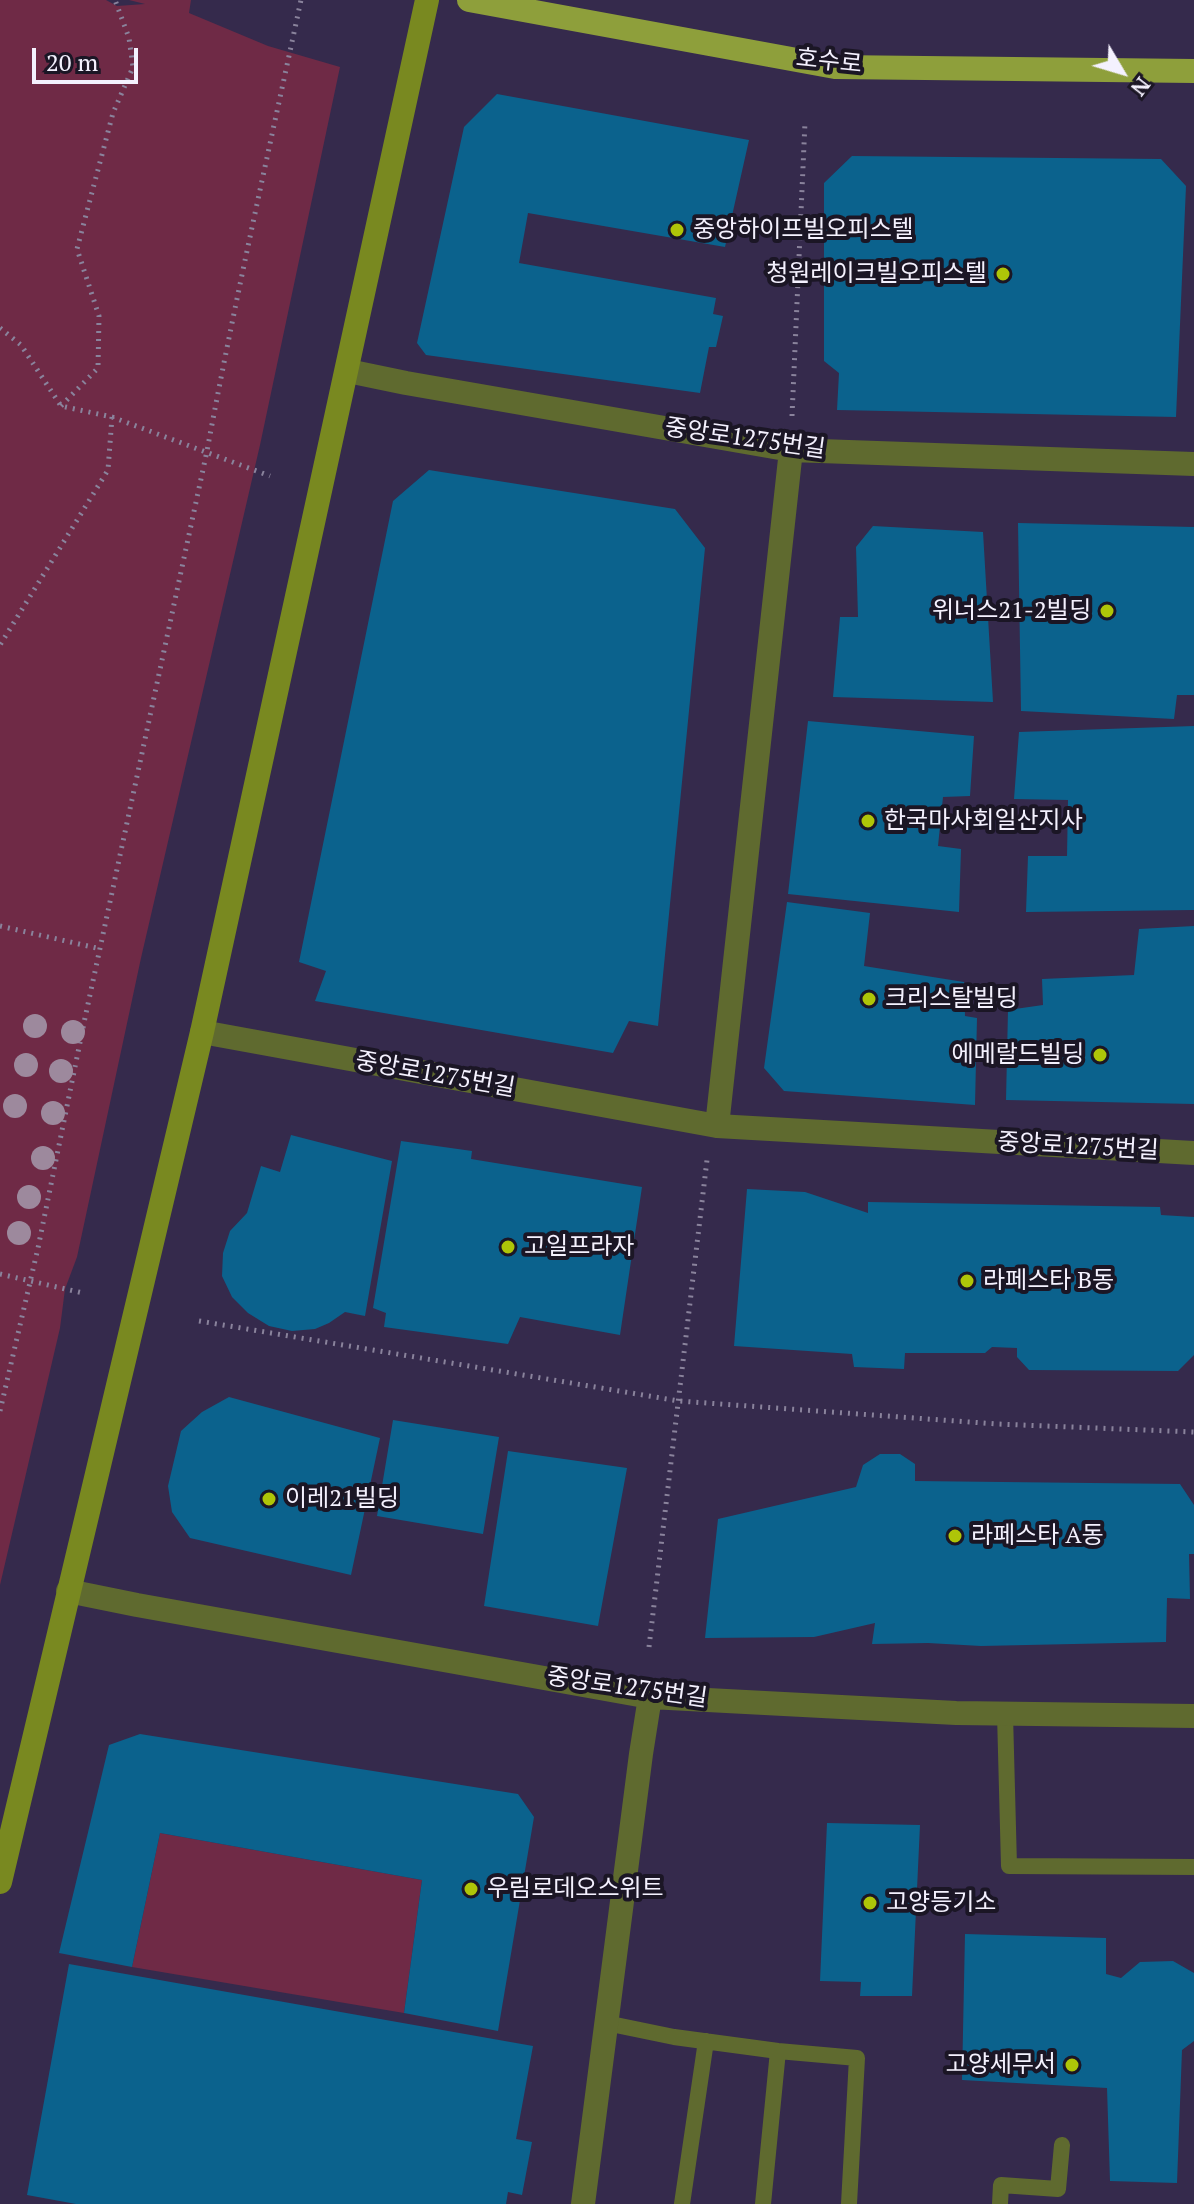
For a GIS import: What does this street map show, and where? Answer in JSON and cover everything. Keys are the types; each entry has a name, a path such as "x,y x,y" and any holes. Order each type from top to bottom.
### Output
{"main road":[{"path":"0,1882 202,1032 427,0"},
{"name":"호수로","path":"469,0 835,67 1194,71"}],"street":[{"name":"중앙로1275번길","path":"348,371 791,450 1194,464"},
{"path":"717,1126 791,450"},
{"name":"중앙로1275번길","path":"202,1032 717,1126 1194,1153"},
{"name":"중앙로1275번길","path":"68,1591 650,1697 956,1713 1194,1716"},
{"path":"583,2204 650,1697"}],"lane":[{"path":"1005,1714 1009,1866 1194,1867"},
{"path":"606,2023 674,2037 857,2058 849,2204"},
{"path":"682,2204 706,2041"},
{"path":"763,2204 778,2051"},
{"path":"1000,2204 1001,2185 1058,2189 1062,2145"}],"path":[{"path":"61,406 98,368 99,316 77,249 113,113 133,67 129,38 115,0"},
{"path":"0,1411 31,1281 301,0"},
{"path":"792,416 805,122"},
{"path":"0,328 21,345 61,406 112,417 270,476"},
{"path":"0,645 108,470 112,417"},
{"path":"0,926 101,949"},
{"path":"649,1647 707,1160"},
{"path":"0,1274 83,1293"},
{"path":"199,1321 679,1401 997,1424 1194,1432"}],"shaded area":[{"path":"0,0 106,0 117,6 145,4 129,0 191,0 189,13 268,46 340,67 260,445 141,958 77,1257 65,1289 60,1328 0,1585"},
{"path":"160,1833 422,1880 404,2013 132,1967"}],"building":[{"name":"중앙하이프빌오피스텔","path":"497,94 749,140 725,247 528,213 519,263 716,298 713,314 723,316 716,347 709,347 700,393 426,355 417,343 464,127"},
{"name":"청원레이크빌오피스텔","path":"852,156 1161,159 1186,186 1176,417 837,410 839,373 824,361 824,183"},
{"path":"429,470 675,509 705,548 658,1026 629,1021 613,1053 315,1001 326,971 299,962 393,501"},
{"name":"위너스21-2빌딩","path":"1018,523 1194,527 1194,695 1177,695 1174,719 1021,711"},
{"path":"873,526 983,532 993,702 833,697 840,617 858,617 856,547"},
{"name":"한국마사회일산지사","path":"808,721 974,736 970,796 943,797 938,846 961,849 959,912 788,894"},
{"path":"1194,726 1194,910 1026,912 1028,856 1067,856 1068,800 1014,799 1019,732"},
{"name":"크리스탈빌딩","path":"787,902 870,913 864,966 964,982 965,1016 977,1018 975,1105 784,1091 764,1068"},
{"name":"에메랄드빌딩","path":"1194,926 1194,1104 1006,1100 1008,1010 1043,1005 1042,979 1134,975 1139,929"},
{"path":"291,1135 392,1161 365,1316 345,1312 315,1329 292,1331 269,1326 248,1313 232,1297 222,1276 223,1253 230,1231 247,1213 261,1166 280,1172"},
{"name":"고일프라자","path":"401,1141 472,1151 471,1159 642,1187 620,1335 520,1317 508,1344 384,1327 386,1313 373,1308"},
{"name":"라페스타 B동","path":"747,1189 805,1192 868,1213 868,1202 1160,1207 1161,1215 1194,1217 1194,1355 1178,1371 1029,1370 1017,1357 1017,1348 992,1347 985,1353 905,1353 904,1369 854,1367 852,1354 734,1346"},
{"name":"이레21빌딩","path":"229,1397 380,1438 351,1575 190,1538 172,1512 168,1486 181,1431 202,1412"},
{"path":"393,1420 499,1437 483,1534 377,1516"},
{"path":"508,1451 627,1468 598,1626 484,1606"},
{"name":"라페스타 A동","path":"880,1454 900,1454 915,1464 915,1481 1180,1484 1194,1505 1194,1554 1189,1554 1190,1599 1167,1598 1166,1642 981,1646 872,1644 875,1623 814,1637 705,1638 718,1519 856,1487 863,1465"},
{"name":"우림로데오스위트","path":"140,1734 518,1794 534,1817 498,2031 404,2013 422,1880 160,1833 132,1967 59,1953 109,1745"},
{"name":"고양등기소","path":"827,1823 920,1825 912,1996 860,1996 861,1982 820,1981"},
{"name":"고양세무서","path":"965,1934 1106,1938 1106,1974 1121,1978 1140,1962 1173,1961 1194,1973 1194,2041 1182,2050 1177,2183 1110,2181 1107,2088 962,2080"},
{"path":"69,1964 533,2046 516,2139 532,2142 522,2195 508,2192 506,2204 76,2204 27,2195"}],"place":[{"name":"중앙하이프빌오피스텔","path":"677,230"},
{"name":"청원레이크빌오피스텔","path":"1003,274"},
{"name":"위너스21-2빌딩","path":"1107,611"},
{"name":"한국마사회일산지사","path":"868,821"},
{"name":"크리스탈빌딩","path":"869,999"},
{"name":"에메랄드빌딩","path":"1100,1055"},
{"name":"고일프라자","path":"508,1247"},
{"name":"라페스타 B동","path":"967,1281"},
{"name":"이레21빌딩","path":"269,1499"},
{"name":"라페스타 A동","path":"955,1536"},
{"name":"우림로데오스위트","path":"471,1889"},
{"name":"고양등기소","path":"870,1903"},
{"name":"고양세무서","path":"1072,2065"}]}
